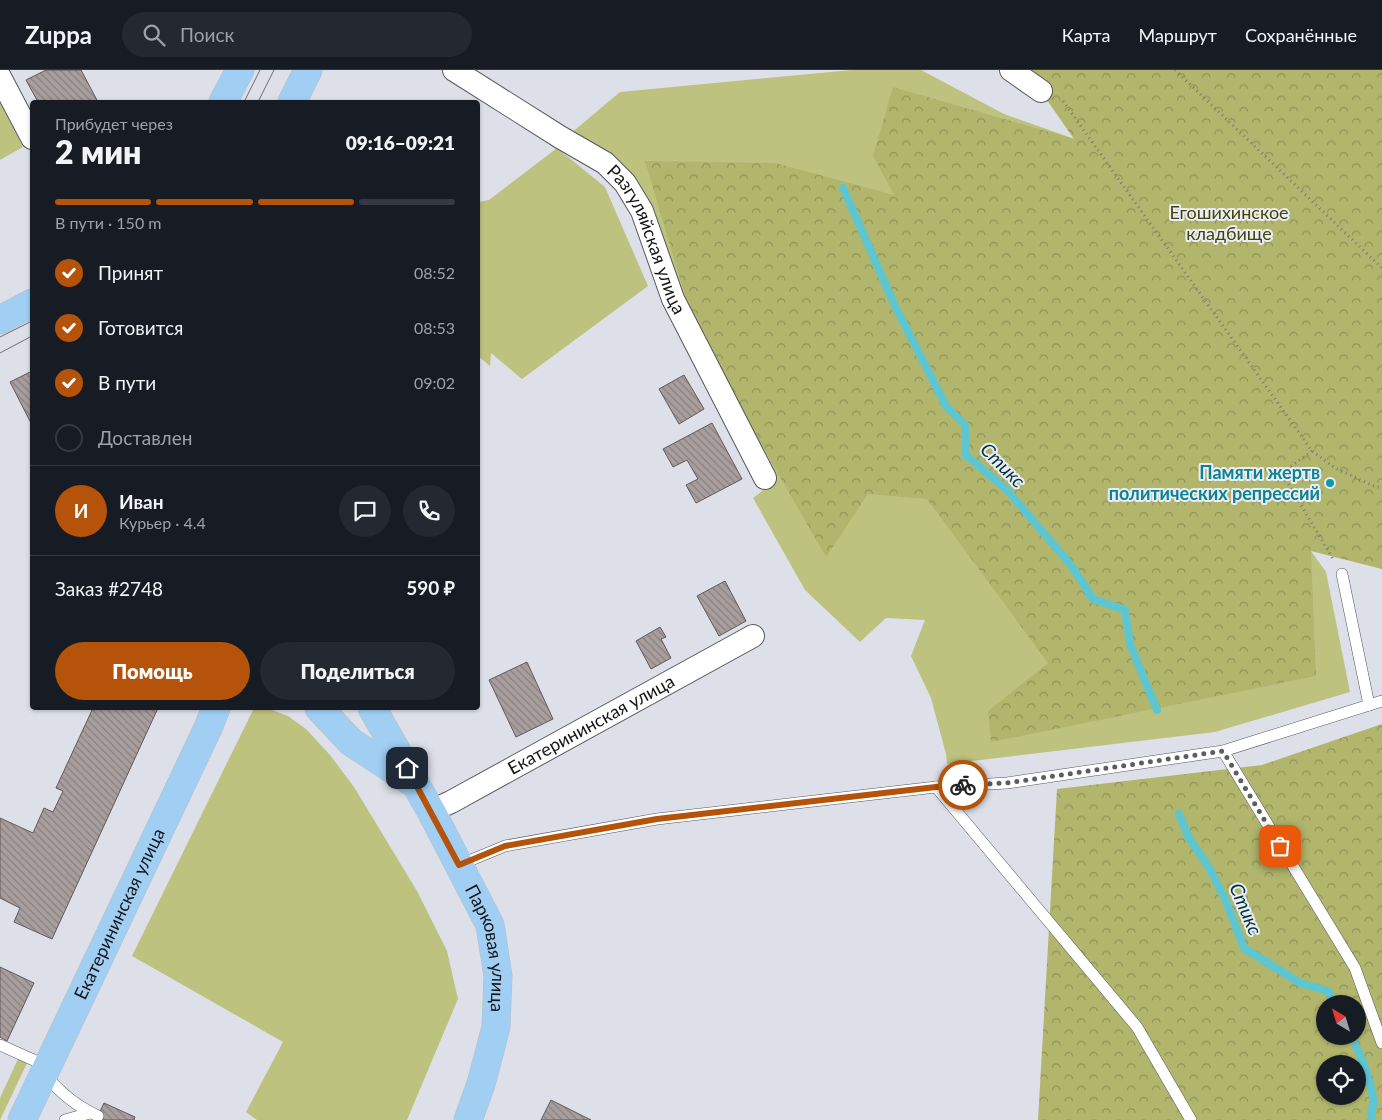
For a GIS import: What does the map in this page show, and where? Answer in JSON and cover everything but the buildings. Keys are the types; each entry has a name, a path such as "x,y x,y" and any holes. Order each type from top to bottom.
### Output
{"main road":[{"path":"224,100 240,70"},
{"path":"293,100 308,70"},
{"path":"0,320 30,304"},
{"path":"321,710 351,742 416,784"},
{"name":"Парковая улица","path":"373,710 431,811 490,925 498,976 496,1027 481,1084 468,1120"},
{"name":"Екатерининская улица","path":"22,1120 214,714"}],"street":[{"name":"Разгуляйская улица","path":"454,70 604,163 625,183 642,211 674,299 765,478"},
{"path":"1011,70 1041,91"},
{"path":"0,77 30,134"},
{"name":"Екатерининская улица","path":"431,811 451,802 753,636"}],"lane":[{"path":"1342,574 1369,705"},
{"path":"459,865 505,846 657,819 936,787 1007,783 1223,751 1382,701"},
{"path":"1223,751 1355,968 1382,1043"},
{"path":"936,787 1137,1027 1191,1120"},
{"path":"0,1045 45,1070 54,1086 94,1115 65,1120"}],"path":[{"path":"1175,70 1382,268"},
{"path":"1062,100 1312,451 1335,468 1382,487"},
{"path":"1312,451 1282,473 1342,574"}],"green space":[{"path":"852,70 921,70 1004,114 1075,139 1311,551 1326,572 1350,692 1215,732 947,764 931,698 911,656 925,620 886,618 860,642 805,590 753,498 775,481 695,329 641,193 570,134 620,92"},
{"name":"Егошихинское кладбище","path":"1026,70 1382,70 1382,569 1311,551 1316,676 991,742 988,711 1048,663 927,499 868,494 826,557 695,329 645,161 775,163 894,195 873,156 893,87 1074,139"},
{"path":"0,100 23,147 0,160"},
{"path":"557,148 605,187 648,286 522,379 491,353 490,366 480,358 480,202 489,200"},
{"path":"253,710 272,710 288,716 306,729 330,755 354,787 417,891 447,951 458,999 407,1120 257,1120 246,1112 283,1042 132,956"},
{"path":"1382,724 1382,1120 1038,1120 1057,789 1262,765"},
{"path":"19,1057 28,1061 0,1120 0,1098"}],"waterway":[{"name":"Стикс","path":"843,188 895,306 946,406 965,425 966,455 1007,490 1071,565 1093,599 1125,610 1130,644 1157,710"},
{"name":"Стикс","path":"1179,814 1189,838 1208,866 1225,899 1244,948 1300,983 1328,991 1330,995"},
{"name":"Стикс","path":"1356,1045 1371,1089 1373,1100 1372,1120"}],"tram line":[{"path":"245,100 260,70"},
{"path":"259,100 274,70"},
{"path":"0,337 30,322"},
{"path":"0,353 30,337"}],"way so far":[{"path":"963,785 1007,783 1223,751 1280,846"}],"place":[{"name":"Памяти жертв политических репрессий","path":"1330,483"}],"route":[{"path":"407,768 459,865 505,846 657,819 963,785"}]}
